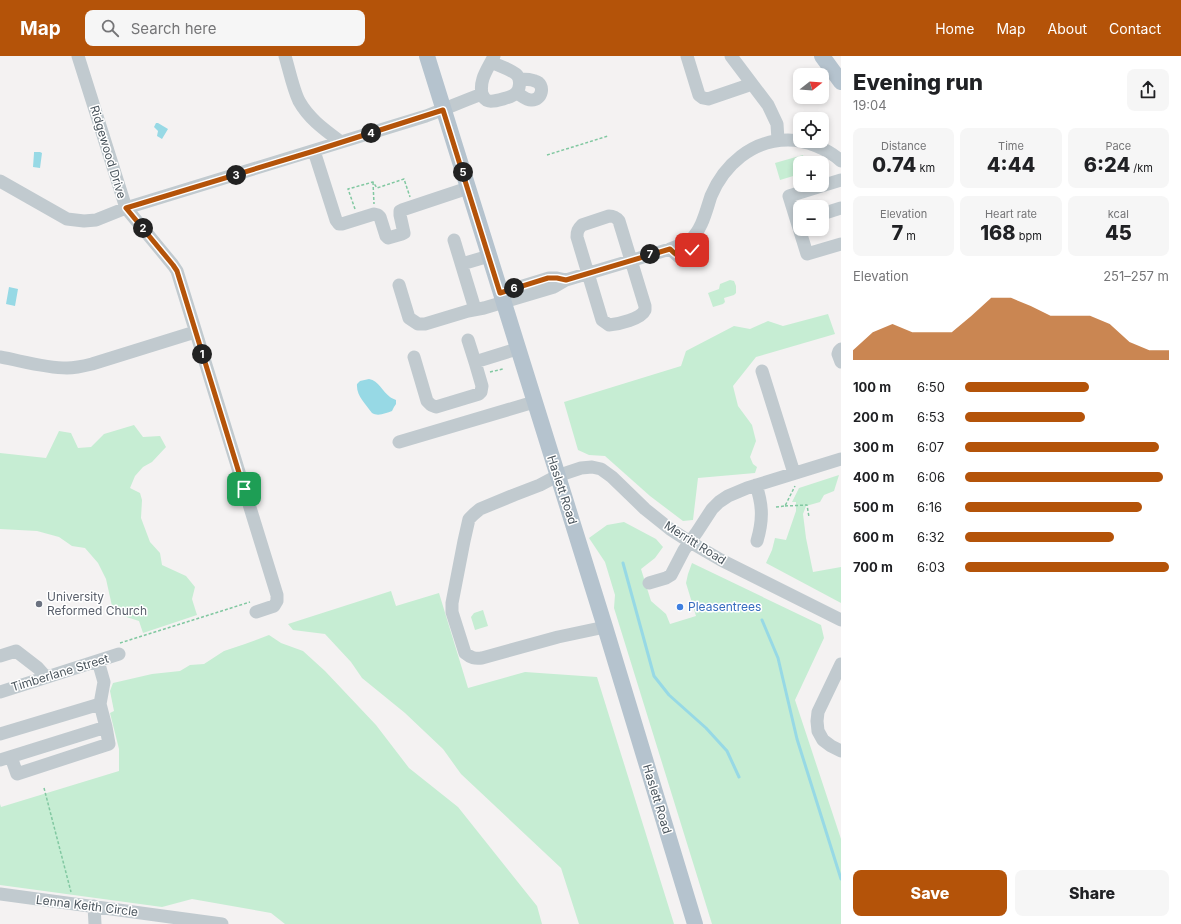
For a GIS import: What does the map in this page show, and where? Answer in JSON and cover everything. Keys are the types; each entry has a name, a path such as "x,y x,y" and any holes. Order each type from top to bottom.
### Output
{"main road":[{"name":"Haslett Road","path":"427,56 517,349 605,627 695,924"},
{"path":"822,56 841,82"}],"street":[{"name":"Ridgewood Drive","path":"78,56 126,208 177,271 277,595 274,606 255,606"},
{"path":"285,56 299,100 313,119 341,142"},
{"path":"687,56 699,95 702,98 708,99 752,84"},
{"path":"731,56 768,105 777,124 778,140"},
{"path":"493,59 513,72 519,79 517,93 513,96 492,101 484,98 482,94 480,86 493,59"},
{"path":"517,93 526,99 533,100 539,97 542,91 540,85 535,81 519,79"},
{"path":"0,181 67,219 84,222 96,220 126,208 443,110 461,101 482,94"},
{"path":"399,286 409,318 418,324 426,324 475,309 548,278 566,280 680,245 689,240 695,234 701,224 716,185 722,175 735,160 743,154 765,143 778,140 791,140 826,150 841,161"},
{"path":"314,151 336,220 339,224 374,214 378,215 388,238 404,233 400,215 402,210 468,188"},
{"path":"793,206 789,196 841,180"},
{"path":"829,212 841,208"},
{"path":"609,216 614,216 617,218 631,260 645,310 640,316 609,325 602,320 577,237 578,228 582,225 609,216"},
{"path":"802,236 807,254 841,244"},
{"path":"454,240 475,309"},
{"path":"462,264 489,256"},
{"path":"0,357 55,367 80,367 195,332"},
{"path":"414,357 427,401 431,405 436,407 479,394 483,389 468,340"},
{"path":"475,362 517,349"},
{"path":"841,349 838,354 841,362"},
{"path":"762,371 794,480"},
{"path":"399,442 534,402"},
{"path":"649,583 671,575 684,550 712,509 719,502 737,492 756,485 794,480 841,459"},
{"name":"Merritt Road","path":"605,627 558,637 482,658 475,659 465,653 452,612 452,603 469,519 480,509 540,485 557,476 592,466 601,469 612,477 645,509 690,542 721,560 841,620"},
{"path":"756,485 760,497 762,515 761,528 757,541"},
{"name":"Timberlane Street","path":"0,692 98,661 120,649"},
{"path":"0,656 16,651 38,668 46,677"},
{"path":"6,759 106,727 100,704 104,682 98,661"},
{"path":"841,664 818,712 816,721 818,731 823,740 841,752"},
{"path":"0,734 100,704"},
{"name":"Lenna Keith Circle","path":"0,894 222,924"},
{"path":"94,906 95,924"}],"path":[{"path":"547,155 608,136"},
{"path":"373,182 378,188 404,179 413,206"},
{"path":"358,219 348,189 373,182"},
{"path":"373,182 374,214"},
{"path":"785,506 794,480"},
{"path":"776,506 807,505 809,517"},
{"path":"120,649 255,606"},
{"path":"44,788 70,885 72,897 71,904"}],"green space":[{"path":"793,158 793,176 780,180 775,163"},
{"path":"730,280 734,281 736,293 724,298 725,302 723,304 713,307 708,293 719,289 720,284"},
{"path":"828,314 835,334 756,357 733,386 738,406 752,425 756,441 750,457 753,464 757,467 755,473 698,478 693,520 683,521 650,496 605,456 589,455 578,450 564,402 681,366 686,351 734,326 750,329 768,321 783,326"},
{"path":"134,425 143,437 160,436 166,447 152,462 143,467 135,476 130,488 140,493 142,500 141,518 150,542 160,553 162,565 186,576 195,587 192,599 197,615 143,633 139,621 117,614 112,606 106,579 98,563 85,548 72,546 59,537 37,531 0,529 0,453 46,458 59,431 71,433 78,448 91,447 104,434"},
{"path":"839,475 834,491 824,495 820,502 806,506 803,514 813,572 841,567 841,603 766,563 772,550 775,538 786,540 796,511 796,502 792,502 799,488"},
{"path":"624,522 656,539 663,547 655,558 641,569 651,601 666,614 670,624 696,616 686,583 692,563 821,625 824,638 795,700 841,839 841,924 712,924 614,608 615,595 605,562 589,538 607,525"},
{"path":"391,591 396,606 439,593 468,688 525,672 597,677 674,924 579,924 561,868 461,774 443,749 405,713 362,678 351,662 325,634 293,630 288,624"},
{"path":"483,610 488,626 475,630 471,617 474,613"},
{"path":"269,635 281,643 303,651 325,671 376,725 409,768 458,807 537,906 542,924 285,924 271,913 192,899 162,907 0,885 0,804 1,807 119,771 119,749 110,713 114,711 110,691 113,683 152,674 180,671 190,665 204,664 224,651"}],"water":[{"path":"156,123 168,129 162,139 157,136 158,131 154,127"},
{"path":"34,152 42,153 40,168 33,167"},
{"path":"9,287 18,289 15,306 6,304"},
{"path":"369,379 378,384 387,395 396,400 396,404 392,411 377,415 374,414 362,400 358,392 357,384 360,381"}],"waterway":[{"path":"623,563 654,676 669,695 706,728 727,751 739,777"},
{"path":"762,620 778,658 797,739 841,879"}],"place":[{"name":"University Reformed Church","path":"39,604"},
{"name":"Pleasentrees","path":"680,607"}],"route":[{"path":"244,489 177,271 126,208 443,110 500,293 548,278 566,280 670,249 676,256 682,258 692,250"}]}
